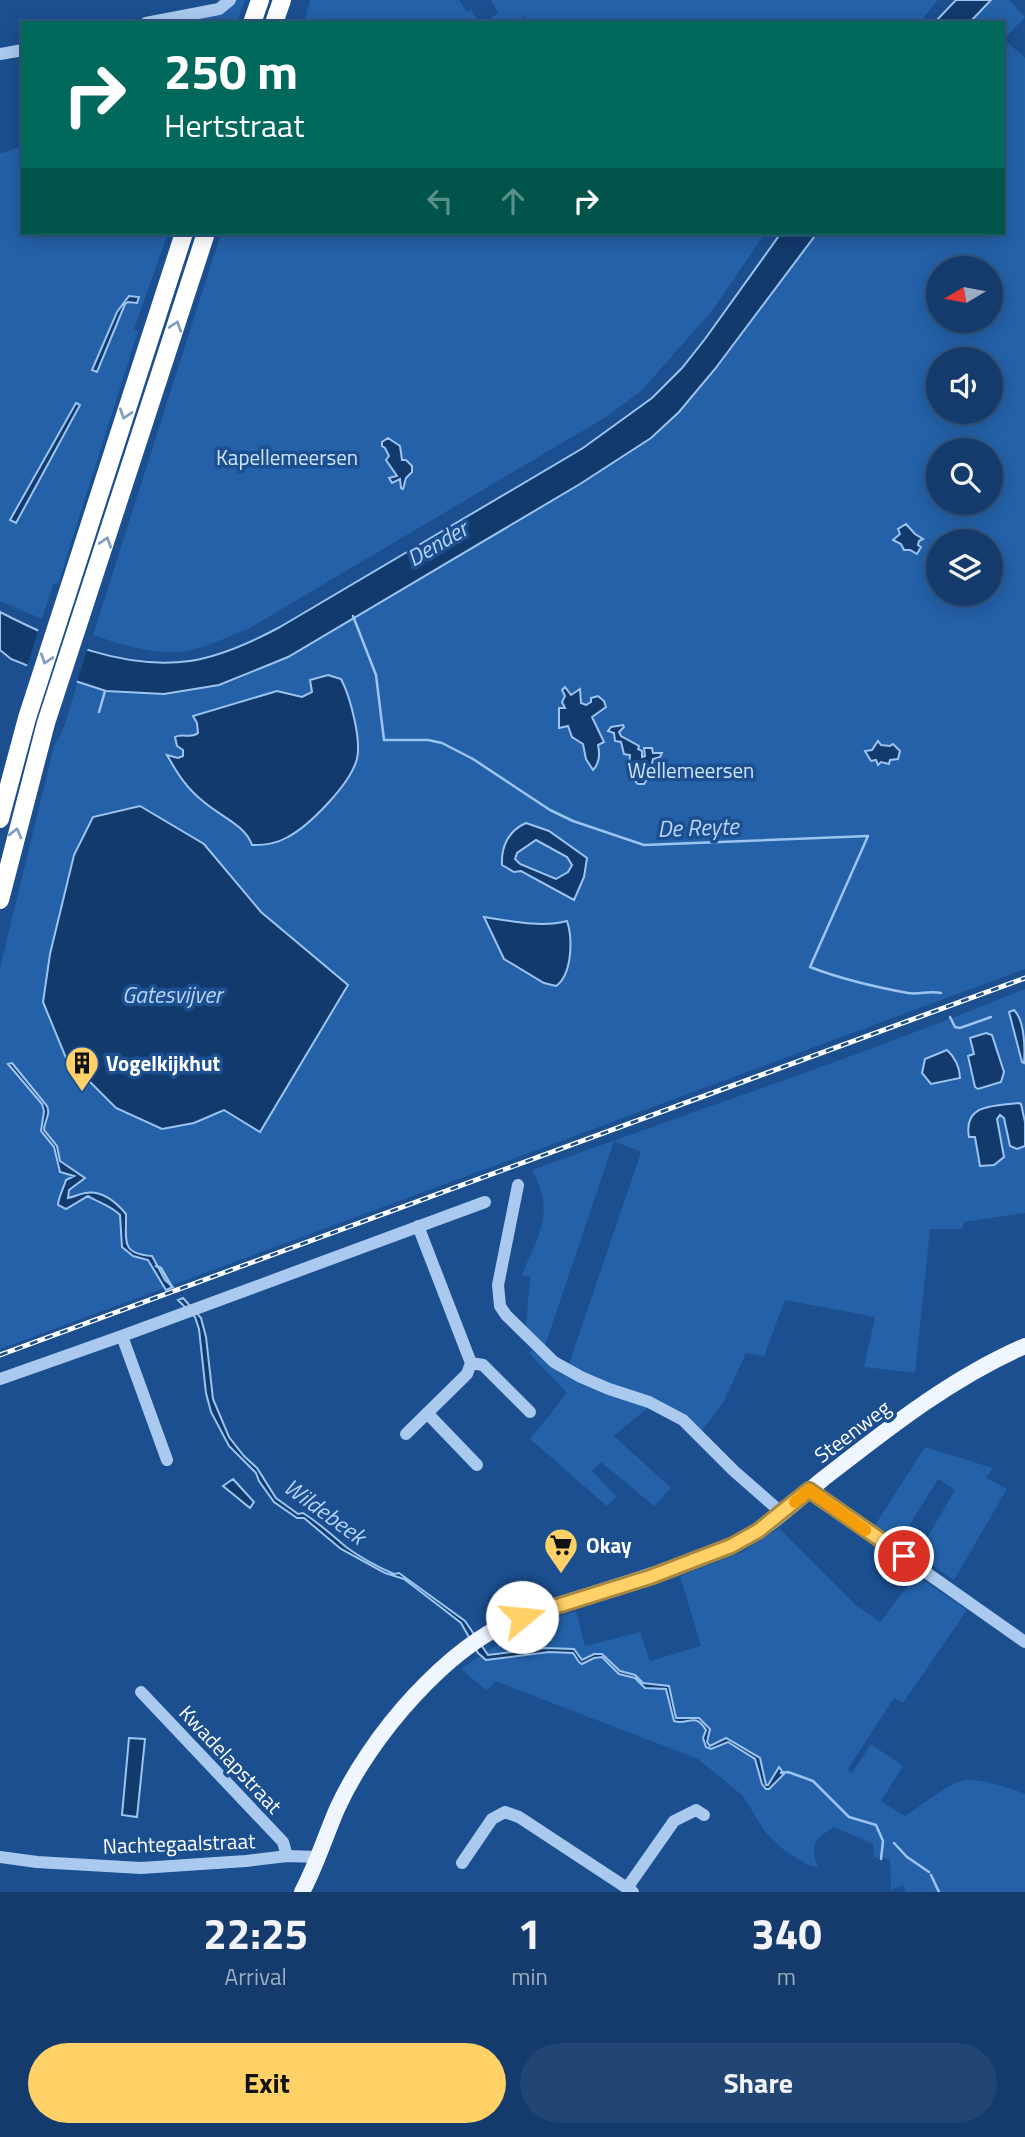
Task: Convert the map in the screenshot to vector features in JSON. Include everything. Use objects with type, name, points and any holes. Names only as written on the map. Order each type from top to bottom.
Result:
[{"type":"highway","points":[[253,21],[260,0]]},
{"type":"highway","points":[[275,21],[282,0]]},
{"type":"highway","points":[[0,819],[27,718],[183,235]]},
{"type":"highway","points":[[0,900],[46,723],[205,235]]},
{"type":"main road","name":"Steenweg","points":[[302,1892],[337,1808],[370,1751],[420,1691],[474,1642],[490,1631],[522,1617],[650,1577],[731,1546],[782,1513],[888,1428],[983,1367],[1025,1346]]},
{"type":"street","points":[[156,21],[219,9],[230,0]]},
{"type":"street","points":[[0,54],[21,50]]},
{"type":"street","points":[[518,1185],[498,1285],[500,1306],[506,1315],[554,1362],[581,1377],[649,1402],[683,1420],[734,1471],[782,1513]]},
{"type":"street","points":[[0,1379],[485,1202]]},
{"type":"street","points":[[406,1434],[467,1374],[471,1363],[418,1226]]},
{"type":"street","points":[[122,1336],[167,1460]]},
{"type":"street","points":[[471,1363],[483,1365],[530,1412]]},
{"type":"street","points":[[427,1413],[477,1465]]},
{"type":"street","points":[[809,1490],[1025,1642]]},
{"type":"street","name":"Kwadelapstraat","points":[[141,1692],[283,1842],[287,1856]]},
{"type":"street","points":[[462,1863],[492,1819],[505,1812],[519,1817],[630,1890],[674,1821],[696,1810],[705,1815]]},
{"type":"street","name":"Nachtegaalstraat","points":[[0,1857],[37,1862],[141,1868],[287,1856],[318,1857]]},
{"type":"green space","points":[[233,0],[245,0],[238,21],[174,21]]},
{"type":"green space","points":[[310,0],[459,0],[467,12],[471,9],[478,21],[305,21]]},
{"type":"green space","points":[[491,0],[938,0],[921,21],[528,21],[525,16],[519,21],[488,21],[498,13]]},
{"type":"green space","name":"Wellemeersen","points":[[991,0],[1009,0],[1025,17],[1005,38],[1005,21],[971,21]]},
{"type":"green space","name":"Wellemeersen","points":[[1005,40],[1025,58],[1025,969],[0,1349],[0,968],[54,746],[63,730],[78,681],[106,691],[219,685],[288,657],[580,484],[651,438],[679,412],[715,369],[816,235],[1005,235]]},
{"type":"green space","points":[[21,147],[21,235],[167,235],[134,329],[138,331],[58,584],[54,583],[42,619],[0,601],[0,154]]},
{"type":"green space","name":"Kapellemeersen","points":[[220,235],[764,235],[712,311],[641,391],[606,417],[248,629],[196,649],[170,652],[144,650],[93,635]]},
{"type":"green space","points":[[1025,989],[1025,1213],[964,1222],[962,1229],[930,1229],[915,1373],[864,1367],[875,1317],[785,1300],[764,1356],[746,1353],[724,1401],[701,1432],[568,1367],[641,1152],[614,1141],[544,1349],[525,1329],[531,1277],[522,1275],[539,1235],[544,1212],[539,1185],[532,1170],[841,1059]]},
{"type":"green space","points":[[532,1350],[553,1366],[651,1405],[614,1436],[671,1488],[654,1506],[601,1462],[592,1471],[617,1497],[607,1506],[530,1439],[567,1393],[529,1353]]},
{"type":"green space","points":[[925,1447],[993,1468],[986,1478],[1007,1489],[954,1580],[917,1555],[955,1490],[938,1479],[899,1542],[875,1525]]},
{"type":"green space","points":[[779,1528],[857,1606],[880,1622],[916,1575],[967,1610],[903,1703],[894,1698],[847,1770],[852,1773],[871,1744],[903,1766],[881,1801],[905,1816],[959,1781],[996,1784],[1025,1794],[1025,1892],[906,1892],[904,1885],[891,1890],[890,1859],[874,1857],[873,1844],[834,1827],[818,1839],[814,1847],[818,1867],[810,1866],[785,1851],[765,1832],[743,1796],[698,1759],[495,1681],[487,1691],[461,1669],[524,1627],[576,1611],[585,1646],[640,1632],[650,1661],[701,1646],[680,1576],[742,1552]]},
{"type":"water","points":[[956,0],[991,0],[971,21],[936,21]]},
{"type":"water","name":"Dender","points":[[780,235],[816,235],[715,369],[679,412],[651,438],[580,484],[288,657],[219,685],[164,694],[106,691],[26,665],[11,659],[0,650],[0,612],[68,643],[116,657],[141,661],[190,661],[214,656],[248,643],[280,627],[583,448],[652,398],[682,368]]},
{"type":"water","points":[[129,296],[139,297],[137,303],[125,304],[97,372],[92,370],[117,312]]},
{"type":"water","points":[[76,403],[80,405],[16,523],[10,520]]},
{"type":"water","points":[[388,438],[400,446],[402,460],[412,466],[412,472],[406,478],[403,489],[400,479],[392,483],[389,478],[397,476],[386,460],[389,456],[382,446],[382,442]]},
{"type":"water","points":[[906,524],[923,539],[919,541],[918,545],[921,547],[917,554],[904,550],[901,544],[893,540],[900,534],[898,529]]},
{"type":"water","points":[[328,675],[341,679],[357,732],[358,754],[352,772],[337,793],[307,824],[279,841],[252,845],[238,826],[198,797],[183,780],[167,755],[178,758],[183,756],[183,750],[177,746],[175,737],[198,733],[193,716],[277,691],[302,697],[312,692],[310,680]]},
{"type":"water","points":[[565,687],[571,695],[580,689],[581,703],[586,705],[591,702],[591,698],[598,696],[604,701],[606,707],[592,717],[604,742],[598,745],[599,758],[593,770],[586,759],[583,744],[572,737],[568,726],[559,728],[559,708],[565,708],[562,690]]},
{"type":"water","points":[[623,725],[619,732],[621,736],[639,746],[642,757],[645,756],[644,748],[652,748],[653,753],[662,753],[660,757],[653,759],[653,777],[648,778],[644,784],[635,781],[633,769],[629,767],[630,755],[624,754],[621,742],[615,741],[614,733],[608,731],[611,727]]},
{"type":"water","points":[[878,741],[881,745],[893,744],[900,751],[898,759],[890,760],[889,764],[881,762],[878,765],[876,760],[871,761],[865,751],[872,750]]},
{"type":"water","name":"Gatesvijver","points":[[140,806],[204,844],[261,912],[348,985],[260,1132],[224,1110],[194,1123],[162,1129],[116,1108],[66,1058],[43,1002],[50,954],[74,855],[93,817]]},
{"type":"water","points":[[526,823],[549,831],[587,858],[584,877],[574,900],[521,871],[514,872],[502,865],[507,840]],"holes":[[[536,840],[567,857],[572,865],[568,872],[556,879],[520,864],[515,859],[517,853]]]},
{"type":"water","points":[[484,917],[537,924],[567,921],[570,956],[561,981],[556,986],[544,983],[504,959]]},
{"type":"water","points":[[1014,1010],[1022,1028],[1024,1063],[1009,1012]]},
{"type":"water","points":[[986,1033],[992,1035],[1004,1072],[1001,1082],[978,1089],[975,1087],[968,1056],[974,1054],[970,1038]]},
{"type":"water","points":[[947,1050],[956,1063],[960,1078],[931,1084],[922,1073],[925,1059]]},
{"type":"water","points":[[12,1063],[47,1106],[44,1130],[57,1146],[60,1161],[85,1178],[69,1190],[68,1198],[83,1193],[97,1193],[113,1201],[126,1214],[127,1244],[134,1252],[152,1256],[165,1280],[173,1287],[166,1290],[148,1260],[133,1256],[122,1247],[120,1215],[112,1209],[88,1196],[66,1209],[58,1205],[66,1180],[74,1176],[60,1172],[54,1147],[41,1131],[44,1111],[42,1104],[8,1064]]},
{"type":"water","points":[[1019,1103],[1025,1122],[1025,1146],[1017,1149],[1010,1146],[1004,1118],[1000,1115],[997,1119],[1004,1157],[994,1165],[980,1166],[975,1137],[969,1137],[968,1126],[971,1118],[990,1106]]},
{"type":"water","points":[[183,1298],[201,1318],[206,1337],[213,1399],[229,1437],[257,1468],[276,1498],[298,1514],[303,1513],[309,1517],[364,1559],[394,1574],[399,1573],[465,1621],[488,1655],[545,1648],[574,1649],[582,1660],[594,1654],[602,1654],[620,1671],[635,1675],[643,1683],[669,1686],[676,1718],[699,1718],[710,1729],[707,1742],[710,1746],[726,1738],[760,1758],[766,1785],[779,1767],[784,1774],[766,1789],[755,1759],[728,1742],[711,1749],[706,1747],[703,1738],[706,1730],[702,1724],[694,1720],[674,1721],[666,1689],[645,1688],[635,1678],[619,1674],[602,1657],[582,1664],[573,1653],[549,1652],[486,1660],[478,1653],[461,1623],[404,1579],[385,1573],[341,1549],[304,1518],[297,1518],[274,1502],[256,1473],[229,1446],[211,1412],[206,1393],[199,1329],[195,1317],[178,1300]]},
{"type":"water","points":[[233,1479],[254,1502],[250,1508],[223,1486]]},
{"type":"water","points":[[129,1738],[145,1739],[137,1817],[122,1815]]},
{"type":"pier","points":[[39,628],[89,645],[76,684],[26,669]]},
{"type":"waterway","name":"De Reyte","points":[[353,616],[376,675],[384,740],[428,740],[442,743],[473,759],[550,810],[573,821],[644,845],[868,836],[810,967],[896,991],[941,993]]},
{"type":"waterway","points":[[99,712],[105,691]]},
{"type":"waterway","name":"De Reyte","points":[[950,1017],[955,1027],[960,1028],[991,1017]]},
{"type":"waterway","name":"Wildebeek","points":[[156,1266],[161,1268],[172,1287]]},
{"type":"waterway","name":"Wildebeek","points":[[781,1773],[788,1772],[813,1781],[849,1817],[876,1825],[883,1841],[881,1859]]},
{"type":"waterway","points":[[894,1843],[907,1857],[929,1872]]},
{"type":"waterway","points":[[931,1875],[939,1892]]},
{"type":"railway","points":[[0,1355],[1025,978]]},
{"type":"slow traffic","points":[[795,1502],[809,1490],[865,1530]]},
{"type":"place","name":"Vogelkijkhut","points":[[82,1093]]},
{"type":"place","name":"Okay","points":[[561,1575]]},
{"type":"route","points":[[522,1617],[650,1577],[731,1546],[758,1531],[809,1490],[904,1556]]}]
